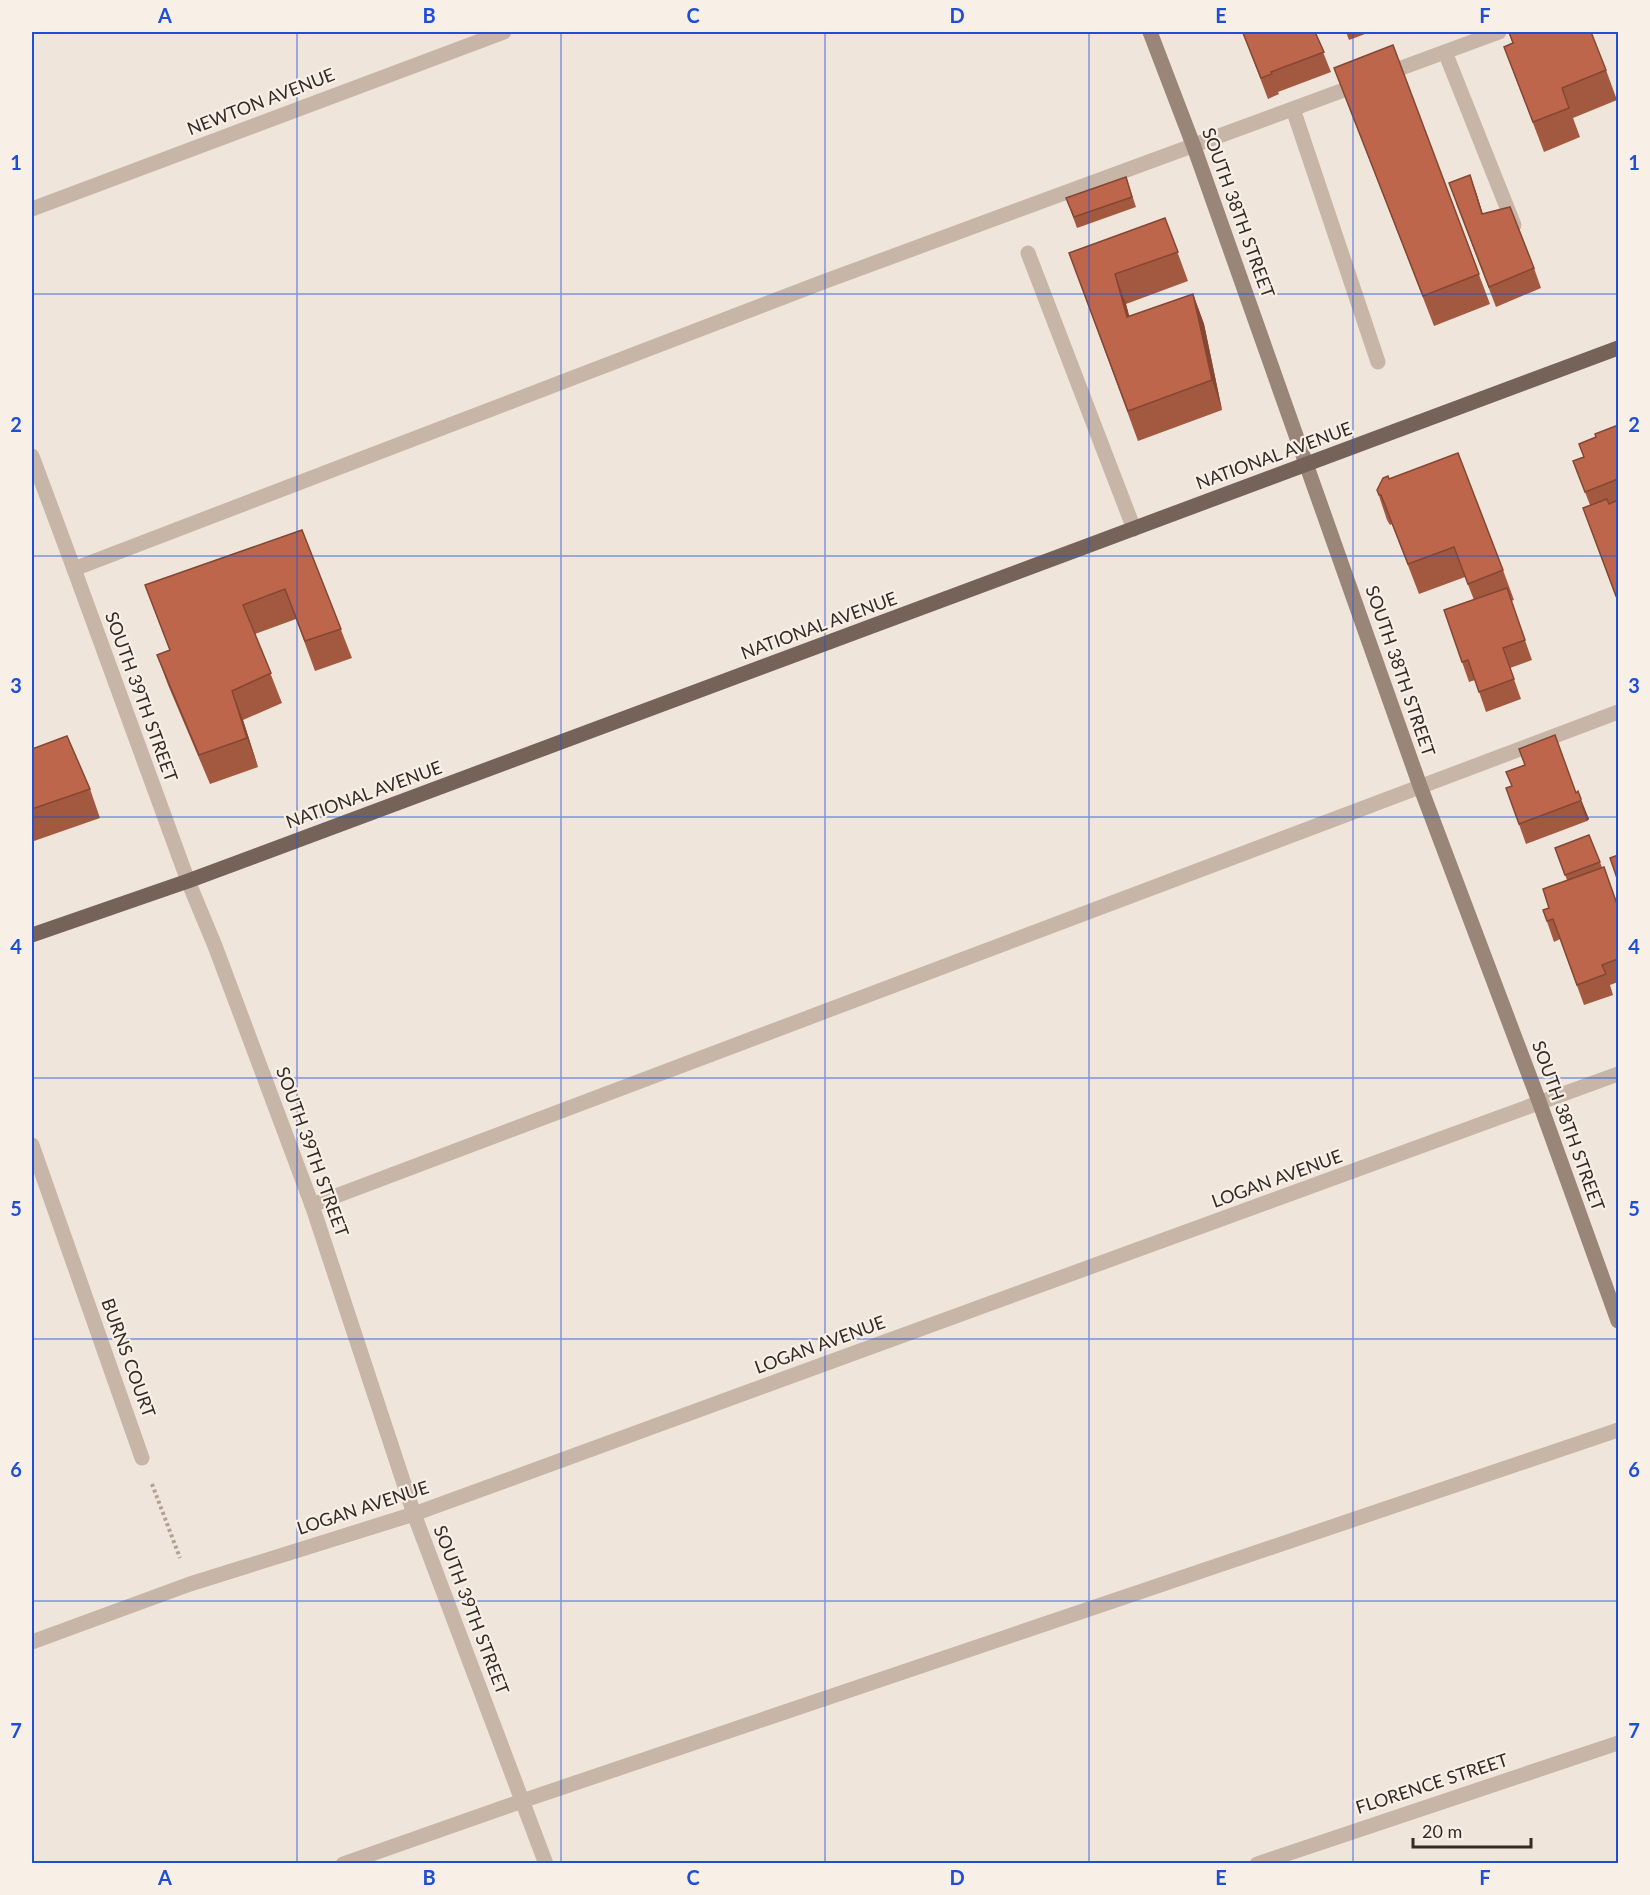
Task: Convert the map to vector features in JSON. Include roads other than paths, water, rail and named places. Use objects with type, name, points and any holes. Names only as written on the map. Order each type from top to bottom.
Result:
[{"type":"main road","name":"NATIONAL AVENUE","points":[[32,935],[188,881],[1618,348]]},
{"type":"street","name":"NEWTON AVENUE","points":[[32,209],[504,32]]},
{"type":"street","name":"SOUTH 38TH STREET","points":[[1150,32],[1194,147],[1420,786],[1540,1104],[1618,1321]]},
{"type":"street","points":[[74,569],[823,282],[1194,147],[1499,32]]},
{"type":"street","points":[[1445,52],[1514,226]]},
{"type":"street","points":[[1293,109],[1378,362]]},
{"type":"street","points":[[1028,253],[1134,529]]},
{"type":"street","name":"SOUTH 39TH STREET","points":[[32,456],[188,881],[215,946],[312,1205],[414,1514],[546,1863]]},
{"type":"street","points":[[312,1205],[1618,712]]},
{"type":"street","name":"LOGAN AVENUE","points":[[32,1642],[190,1584],[414,1514],[1618,1074]]},
{"type":"street","name":"BURNS COURT","points":[[32,1145],[142,1458]]},
{"type":"street","points":[[343,1863],[1618,1430]]},
{"type":"street","name":"FLORENCE STREET","points":[[1257,1863],[1618,1743]]}]
